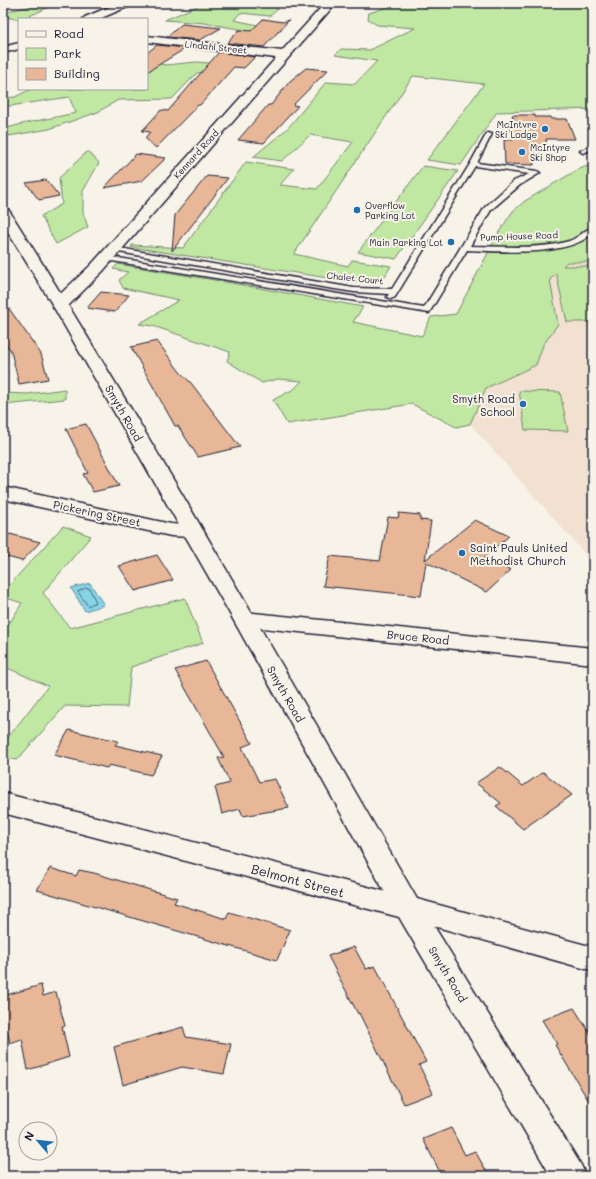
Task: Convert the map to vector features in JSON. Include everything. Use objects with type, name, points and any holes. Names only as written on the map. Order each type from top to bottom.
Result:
[{"type":"street","points":[[91,18],[128,3]]},
{"type":"street","name":"Kennard Road","points":[[60,304],[110,253],[331,3]]},
{"type":"street","name":"Lindahl Street","points":[[148,39],[285,55]]},
{"type":"street","points":[[3,50],[18,46]]},
{"type":"street","name":"Smyth Road","points":[[3,212],[60,304],[191,531],[244,619],[408,908],[568,1176]]},
{"type":"street","name":"Pickering Street","points":[[3,493],[171,530],[191,531]]},
{"type":"street","name":"Bruce Road","points":[[244,619],[593,656]]},
{"type":"street","name":"Belmont Street","points":[[3,803],[408,908],[593,959]]},
{"type":"lane","points":[[394,292],[473,164],[488,134]]},
{"type":"lane","points":[[583,151],[593,148]]},
{"type":"lane","points":[[387,305],[426,311],[488,209],[517,183],[537,173],[473,164]]},
{"type":"lane","name":"Pump House Road","points":[[465,248],[515,248],[559,245],[582,239],[593,229]]},
{"type":"lane","name":"Chalet Court","points":[[110,253],[354,290],[394,292],[387,305],[110,253]]},
{"type":"shaded area","name":"Smyth Road School","points":[[519,255],[593,257],[593,563],[435,384]]},
{"type":"green space","points":[[32,3],[58,3],[25,18],[18,18],[18,20],[3,16],[4,12],[32,6]]},
{"type":"green space","points":[[204,3],[265,3],[278,9],[270,16],[240,13],[234,20],[282,30],[273,35],[204,23],[165,20]]},
{"type":"green space","points":[[400,3],[420,4],[425,8],[444,7],[449,3],[593,3],[593,109],[497,112],[461,165],[427,160],[484,84],[413,76],[294,254],[348,266],[352,260],[391,266],[385,276],[364,281],[347,281],[131,247],[132,245],[183,248],[246,162],[294,169],[280,185],[317,189],[353,142],[310,135],[282,161],[253,157],[288,128],[326,82],[355,84],[377,61],[335,55],[341,49],[370,50],[415,28],[377,25],[368,19],[369,13]]},
{"type":"green space","points":[[148,62],[166,65],[196,62],[222,64],[214,72],[197,73],[172,99],[118,100],[98,112],[49,129],[3,137],[3,129],[76,113],[69,97],[3,107],[3,98],[15,97],[29,90],[148,90]]},
{"type":"green space","points":[[88,151],[99,163],[83,191],[83,213],[88,227],[56,244],[41,216],[62,204],[59,178]]},
{"type":"green space","points":[[593,164],[593,262],[567,262],[563,266],[593,266],[593,322],[567,322],[556,273],[550,280],[558,324],[543,345],[536,365],[486,388],[470,424],[456,427],[412,404],[287,424],[273,400],[294,389],[302,381],[278,379],[262,383],[227,361],[230,352],[153,326],[139,324],[179,300],[123,288],[119,280],[128,272],[113,269],[118,264],[363,307],[353,322],[422,336],[431,317],[456,314],[499,232],[513,211],[525,201],[577,170]]},
{"type":"green space","points":[[423,166],[458,171],[396,259],[358,252]]},
{"type":"green space","points":[[65,389],[65,399],[3,405],[3,393],[28,394]]},
{"type":"green space","points":[[519,391],[560,392],[568,431],[525,430]]},
{"type":"green space","points":[[63,526],[91,536],[43,593],[70,628],[185,598],[203,643],[131,667],[127,707],[65,706],[17,760],[3,757],[3,744],[48,686],[3,666],[3,629],[9,624],[22,603],[3,597],[3,592]]},
{"type":"water","points":[[90,583],[104,605],[85,611],[71,588]]},
{"type":"building","points":[[263,19],[283,22],[289,20],[264,47],[227,43],[239,30],[251,31]]},
{"type":"building","points":[[182,24],[221,28],[200,40],[167,37]]},
{"type":"building","points":[[157,45],[186,48],[148,71],[148,52]]},
{"type":"building","points":[[219,52],[255,57],[244,68],[234,67],[200,105],[198,105],[156,148],[145,138],[150,132],[142,131],[161,110],[168,111]]},
{"type":"building","points":[[306,68],[328,70],[293,105],[298,106],[264,143],[238,140],[268,105],[271,105],[290,81]]},
{"type":"building","points":[[512,115],[535,115],[535,117],[550,117],[551,119],[567,119],[575,139],[546,139],[547,148],[538,148],[539,154],[533,154],[534,165],[505,164],[504,140],[513,140],[508,120],[514,120]]},
{"type":"building","points":[[136,154],[166,158],[142,181],[104,188]]},
{"type":"building","points":[[207,176],[228,178],[172,251],[175,215]]},
{"type":"building","points":[[46,180],[59,196],[39,200],[26,183]]},
{"type":"building","points":[[101,292],[129,295],[115,312],[87,308]]},
{"type":"building","points":[[3,300],[41,354],[48,379],[19,384],[11,351],[3,339]]},
{"type":"building","points":[[157,341],[240,447],[198,457],[178,426],[175,426],[131,347]]},
{"type":"building","points":[[86,424],[119,486],[93,492],[83,474],[88,473],[66,429]]},
{"type":"building","name":"Saint Pauls United Methodist Church","points":[[399,513],[420,515],[420,520],[431,521],[425,560],[475,520],[509,536],[484,557],[511,570],[487,592],[426,562],[421,596],[323,586],[330,556],[380,561],[388,517],[398,518]]},
{"type":"building","points":[[10,534],[40,542],[22,561],[3,556],[3,541]]},
{"type":"building","points":[[157,555],[173,580],[135,591],[119,566]]},
{"type":"building","points":[[206,661],[252,743],[242,747],[259,782],[275,779],[289,808],[243,816],[240,809],[222,814],[215,787],[230,783],[218,758],[224,757],[175,670]]},
{"type":"building","points":[[69,730],[118,741],[115,745],[162,756],[151,775],[109,765],[107,768],[54,755]]},
{"type":"building","points":[[500,767],[523,786],[543,772],[572,795],[523,829],[496,806],[501,803],[476,783]]},
{"type":"building","points":[[50,868],[76,876],[79,870],[94,873],[177,898],[174,903],[226,919],[229,912],[290,930],[277,960],[37,890]]},
{"type":"building","points":[[354,947],[366,969],[375,966],[426,1062],[419,1065],[433,1093],[404,1104],[359,1013],[358,1014],[328,956]]},
{"type":"building","points":[[41,985],[43,996],[56,992],[65,1026],[62,1026],[69,1057],[28,1070],[22,1039],[10,1043],[3,1012],[3,996]]},
{"type":"building","points":[[574,1008],[593,1038],[593,1108],[555,1045],[557,1044],[542,1020]]},
{"type":"building","points":[[183,1027],[186,1037],[231,1044],[224,1074],[182,1067],[123,1085],[114,1047]]},
{"type":"building","points":[[451,1128],[465,1155],[475,1151],[489,1176],[442,1176],[423,1139]]},
{"type":"place","name":"McIntyre Ski Lodge","points":[[545,129]]},
{"type":"place","name":"McIntyre Ski Shop","points":[[522,152]]},
{"type":"place","name":"Overflow Parking Lot","points":[[357,210]]},
{"type":"place","name":"Main Parking Lot","points":[[451,242]]},
{"type":"place","name":"Smyth Road School","points":[[523,404]]},
{"type":"place","name":"Saint Pauls United Methodist Church","points":[[462,553]]}]
